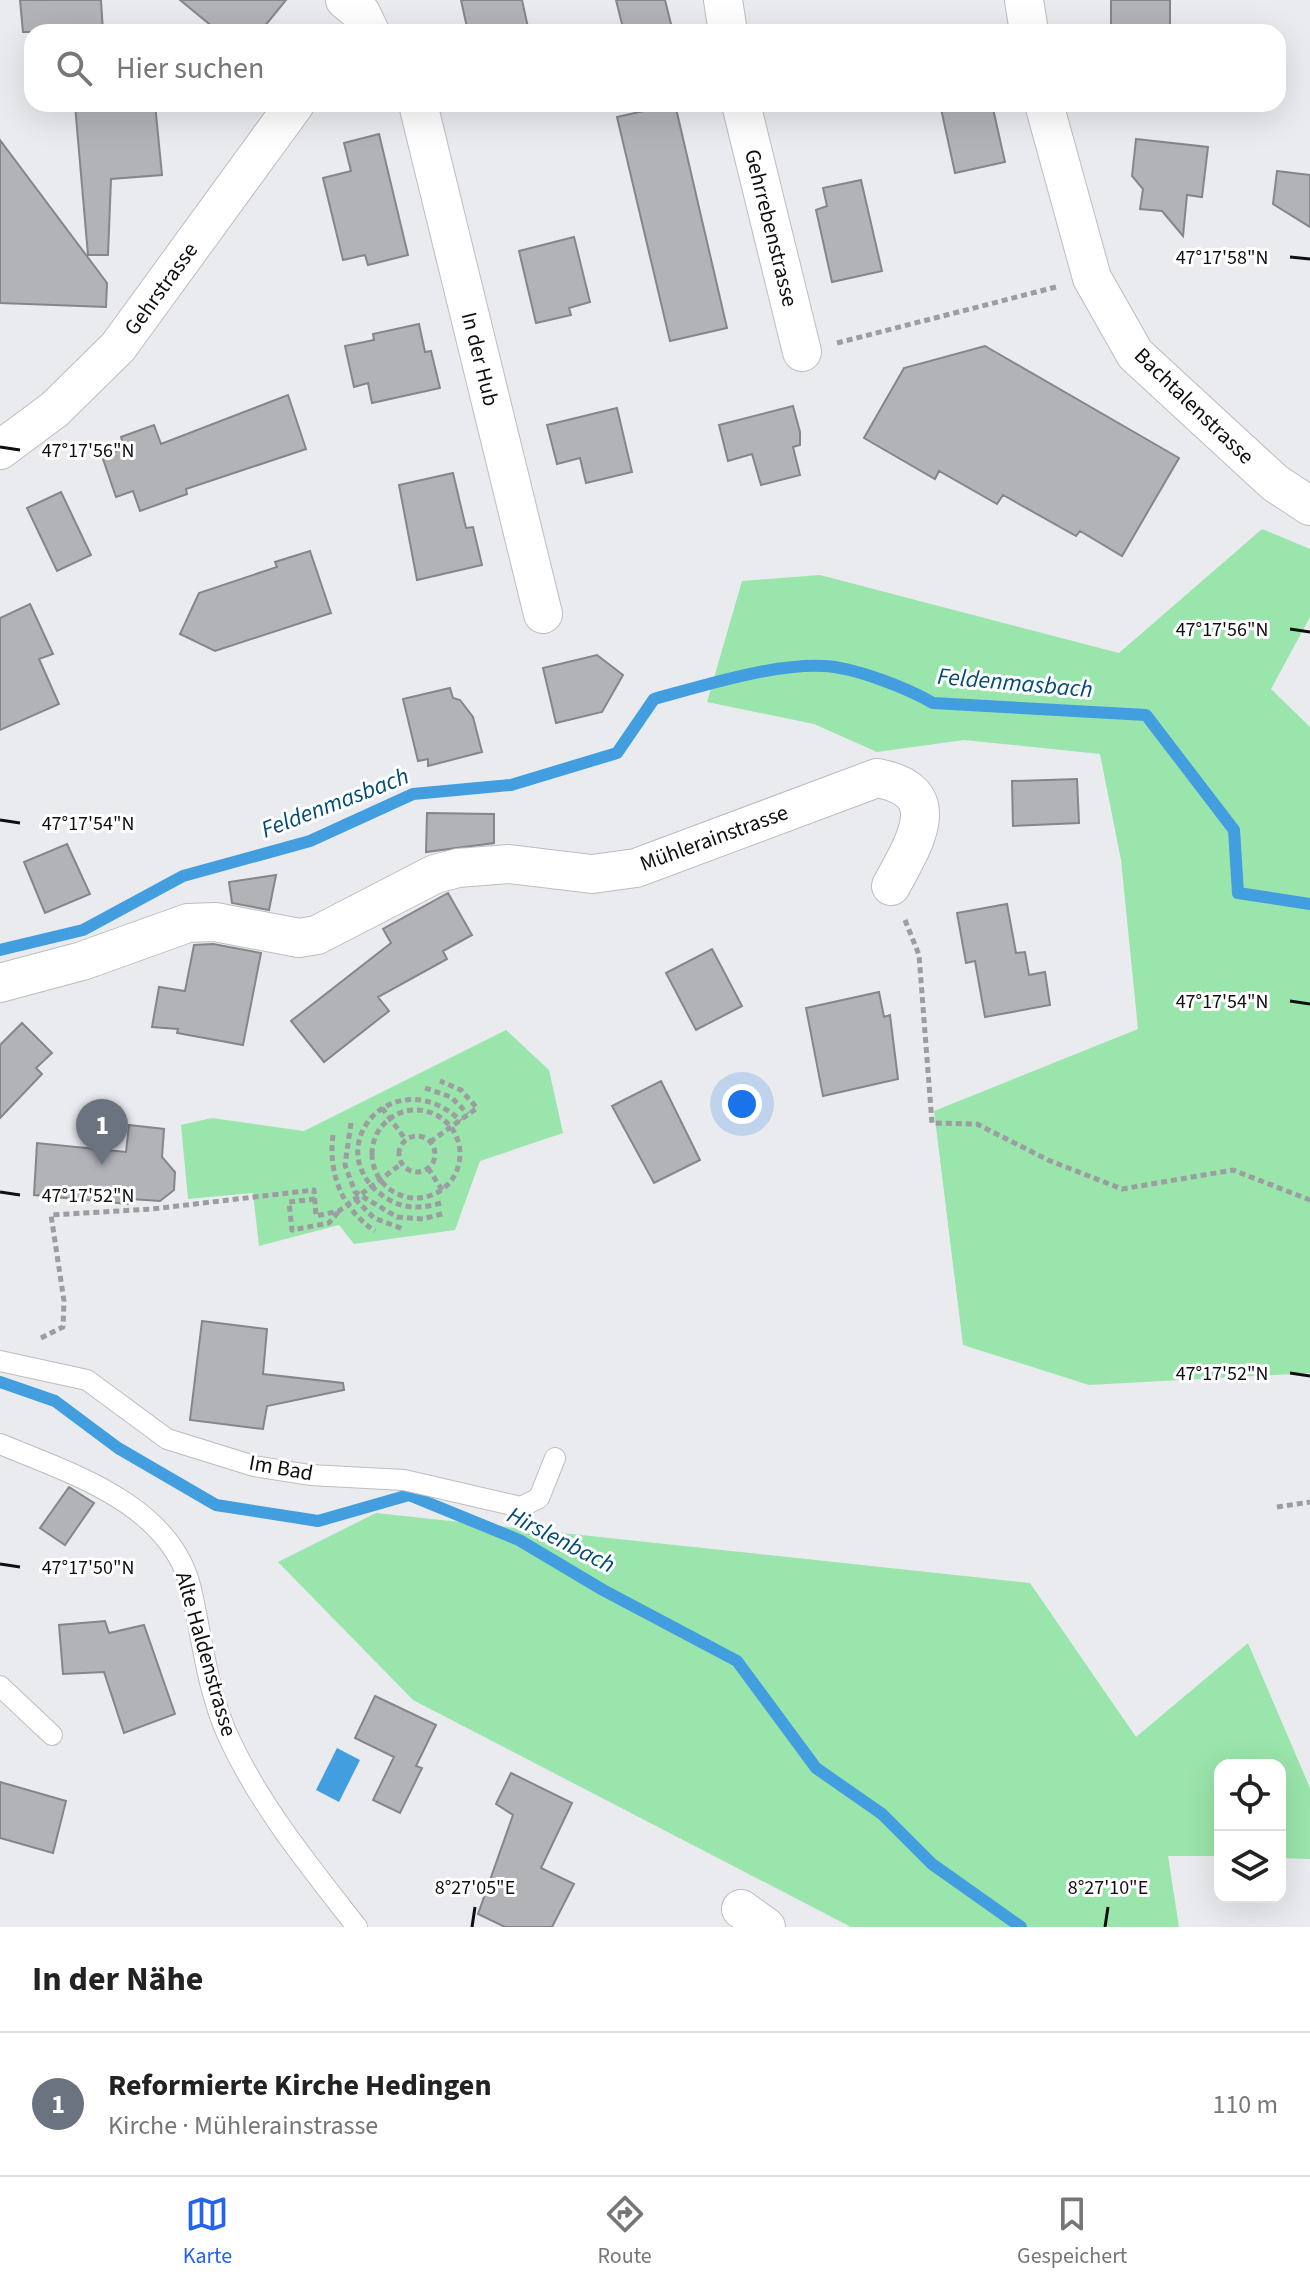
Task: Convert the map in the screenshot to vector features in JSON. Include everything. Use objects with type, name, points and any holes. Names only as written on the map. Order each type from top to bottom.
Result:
[{"type":"street","points":[[723,0],[727,24]]},
{"type":"street","points":[[1024,0],[1028,24]]},
{"type":"street","name":"Gehrstrasse","points":[[0,450],[55,409],[118,347],[289,112]]},
{"type":"street","name":"In der Hub","points":[[420,112],[543,614]]},
{"type":"street","name":"Gehrrebenstrasse","points":[[743,112],[802,352]]},
{"type":"street","name":"Bachtalenstrasse","points":[[1046,112],[1092,278],[1135,354],[1275,483],[1310,506]]},
{"type":"street","name":"Mühlerainstrasse","points":[[0,983],[82,961],[188,923],[215,922],[299,938],[317,935],[435,874],[458,868],[509,864],[592,874],[636,868],[877,778],[899,782],[908,789],[916,796],[922,816],[915,842],[891,886]]},
{"type":"lane","name":"Im Bad","points":[[0,1361],[87,1380],[167,1439],[254,1466],[310,1475],[404,1480],[521,1507],[539,1498],[555,1458]]},
{"type":"lane","name":"Alte Haldenstrasse","points":[[0,1444],[109,1491],[145,1518],[170,1545],[190,1584],[211,1685],[228,1735],[295,1847],[357,1927]]},
{"type":"lane","points":[[0,1686],[52,1735]]},
{"type":"path","points":[[802,352],[1092,278]]},
{"type":"path","points":[[891,886],[919,955],[932,1123],[977,1124],[1048,1160],[1122,1189],[1233,1170],[1310,1200]]},
{"type":"path","points":[[430,1142],[477,1108],[471,1099],[440,1081]]},
{"type":"path","points":[[425,1088],[451,1097],[468,1114]]},
{"type":"path","points":[[441,1203],[415,1209],[399,1206],[366,1184],[359,1169],[358,1145],[366,1123],[382,1108],[402,1099],[424,1098],[445,1106],[461,1121]]},
{"type":"path","points":[[382,1108],[406,1140]]},
{"type":"path","points":[[423,1110],[440,1116],[452,1127],[461,1154],[452,1180],[442,1190],[416,1197],[403,1196],[380,1180],[373,1164],[372,1147],[378,1130],[390,1118],[406,1111],[423,1110]]},
{"type":"path","points":[[351,1123],[345,1165],[355,1192],[397,1217],[423,1219],[445,1213]]},
{"type":"path","points":[[333,1135],[333,1172],[347,1205],[375,1231]]},
{"type":"path","points":[[423,1137],[430,1142],[434,1160],[428,1168],[418,1172],[401,1164],[398,1155],[406,1140],[423,1137]]},
{"type":"path","points":[[315,1199],[289,1202],[292,1230],[329,1223],[339,1211],[401,1164]]},
{"type":"path","points":[[428,1168],[442,1190]]},
{"type":"path","points":[[38,1339],[63,1327],[64,1301],[51,1215],[152,1209],[314,1190],[316,1216],[339,1211]]},
{"type":"path","points":[[355,1199],[374,1218],[403,1229]]},
{"type":"path","points":[[1277,1507],[1310,1502]]},
{"type":"green space","points":[[1262,529],[1310,549],[1310,617],[1271,689],[1310,727],[1310,1373],[1089,1385],[963,1345],[934,1111],[1138,1029],[1121,860],[1100,754],[964,740],[877,752],[814,724],[707,702],[742,581],[820,575],[1119,653]]},
{"type":"green space","points":[[506,1030],[549,1070],[563,1133],[480,1161],[455,1230],[354,1244],[339,1225],[259,1246],[253,1193],[188,1199],[181,1125],[212,1118],[304,1131]]},
{"type":"green space","points":[[376,1513],[1030,1583],[1136,1737],[1248,1643],[1310,1788],[1310,1859],[1286,1858],[1286,1759],[1214,1759],[1214,1856],[1168,1856],[1179,1927],[851,1927],[413,1700],[278,1562]]},
{"type":"water","points":[[337,1748],[360,1760],[339,1802],[316,1790]]},
{"type":"building","points":[[20,0],[101,0],[102,24],[24,24],[23,32]]},
{"type":"building","points":[[180,0],[286,0],[266,24],[209,24]]},
{"type":"building","points":[[461,0],[522,0],[527,24],[466,24]]},
{"type":"building","points":[[616,0],[665,0],[671,24],[622,24]]},
{"type":"building","points":[[1111,0],[1170,0],[1170,24],[1111,24]]},
{"type":"building","points":[[76,112],[156,112],[162,175],[111,179],[108,255],[88,255]]},
{"type":"building","points":[[639,112],[677,112],[727,328],[670,341],[617,117]]},
{"type":"building","points":[[942,112],[994,112],[1005,162],[955,173]]},
{"type":"building","points":[[379,134],[408,255],[368,265],[365,255],[343,260],[323,178],[351,171],[344,143]]},
{"type":"building","points":[[1136,139],[1208,147],[1202,197],[1187,195],[1183,236],[1162,211],[1140,209],[1143,189],[1132,176]]},
{"type":"building","points":[[0,140],[107,283],[106,307],[0,303]]},
{"type":"building","points":[[1277,171],[1310,175],[1310,227],[1273,204]]},
{"type":"building","points":[[861,180],[882,271],[832,282],[816,210],[827,206],[823,188]]},
{"type":"building","points":[[574,237],[590,302],[569,308],[571,315],[536,323],[519,251]]},
{"type":"building","points":[[419,324],[425,352],[431,351],[440,388],[372,403],[368,383],[354,387],[345,346],[374,340],[373,334]]},
{"type":"building","points":[[985,346],[1179,458],[1122,556],[1080,531],[1076,536],[1003,495],[997,504],[939,471],[935,479],[864,438],[904,368]]},
{"type":"building","points":[[288,395],[306,449],[186,489],[187,494],[140,511],[133,491],[116,497],[102,456],[124,448],[121,437],[154,425],[161,444]]},
{"type":"building","points":[[793,406],[800,432],[800,445],[793,447],[800,475],[761,485],[752,454],[728,461],[719,425]]},
{"type":"building","points":[[617,408],[632,472],[586,483],[580,458],[557,464],[547,425]]},
{"type":"building","points":[[453,473],[466,528],[473,527],[482,565],[417,580],[399,485]]},
{"type":"building","points":[[61,492],[91,555],[57,571],[27,508]]},
{"type":"building","points":[[310,551],[331,613],[215,651],[180,634],[199,593],[277,567],[275,562]]},
{"type":"building","points":[[30,604],[53,654],[39,659],[59,704],[0,730],[0,618]]},
{"type":"building","points":[[597,655],[623,675],[602,712],[556,723],[543,668]]},
{"type":"building","points":[[450,688],[453,698],[460,700],[473,717],[482,752],[428,766],[428,759],[418,761],[403,699]]},
{"type":"building","points":[[1077,779],[1079,823],[1013,826],[1012,781]]},
{"type":"building","points":[[427,813],[494,814],[494,843],[426,852]]},
{"type":"building","points":[[67,844],[90,894],[45,913],[24,862]]},
{"type":"building","points":[[276,875],[269,910],[232,903],[229,882]]},
{"type":"building","points":[[448,893],[472,935],[443,951],[447,959],[378,997],[389,1011],[324,1062],[291,1021],[391,943],[383,929]]},
{"type":"building","points":[[1007,904],[1016,953],[1025,952],[1029,975],[1045,972],[1050,1005],[985,1017],[975,961],[966,963],[957,913]]},
{"type":"building","points":[[213,944],[261,953],[243,1045],[177,1033],[178,1029],[152,1027],[159,987],[185,991],[194,945]]},
{"type":"building","points":[[712,949],[742,1006],[696,1030],[666,973]]},
{"type":"building","points":[[879,992],[884,1017],[890,1015],[898,1079],[823,1096],[806,1008]]},
{"type":"building","points":[[22,1023],[52,1053],[36,1068],[42,1074],[0,1118],[0,1045]]},
{"type":"building","points":[[661,1081],[700,1160],[654,1183],[612,1106]]},
{"type":"building","points":[[129,1125],[164,1129],[162,1157],[175,1172],[174,1190],[160,1201],[130,1199],[128,1204],[34,1195],[37,1143],[126,1152]]},
{"type":"building","points":[[202,1321],[267,1329],[263,1374],[343,1383],[344,1390],[267,1406],[263,1429],[190,1420]]},
{"type":"building","points":[[69,1487],[94,1503],[65,1545],[40,1528]]},
{"type":"building","points":[[105,1621],[109,1633],[144,1625],[175,1714],[124,1733],[104,1672],[63,1674],[59,1625]]},
{"type":"building","points":[[375,1696],[436,1725],[416,1766],[422,1768],[400,1813],[373,1800],[394,1757],[355,1738]]},
{"type":"building","points":[[511,1773],[572,1803],[541,1868],[574,1884],[552,1927],[505,1927],[478,1914],[513,1815],[496,1804]]},
{"type":"building","points":[[0,1782],[66,1801],[53,1853],[0,1838]]},
{"type":"waterway","name":"Feldenmasbach","points":[[0,950],[83,930],[183,876],[310,841],[413,794],[511,785],[617,753],[654,699],[738,676],[803,666],[836,667],[865,674],[933,703],[1146,715],[1234,830],[1238,893],[1310,904]]},
{"type":"waterway","name":"Hirslenbach","points":[[0,1382],[55,1401],[118,1448],[216,1505],[318,1521],[409,1495],[519,1540],[603,1590],[737,1661],[816,1768],[882,1814],[932,1864],[1021,1927]]},
{"type":"place","name":"Reformierte Kirche Hedingen","points":[[102,1165]]}]
